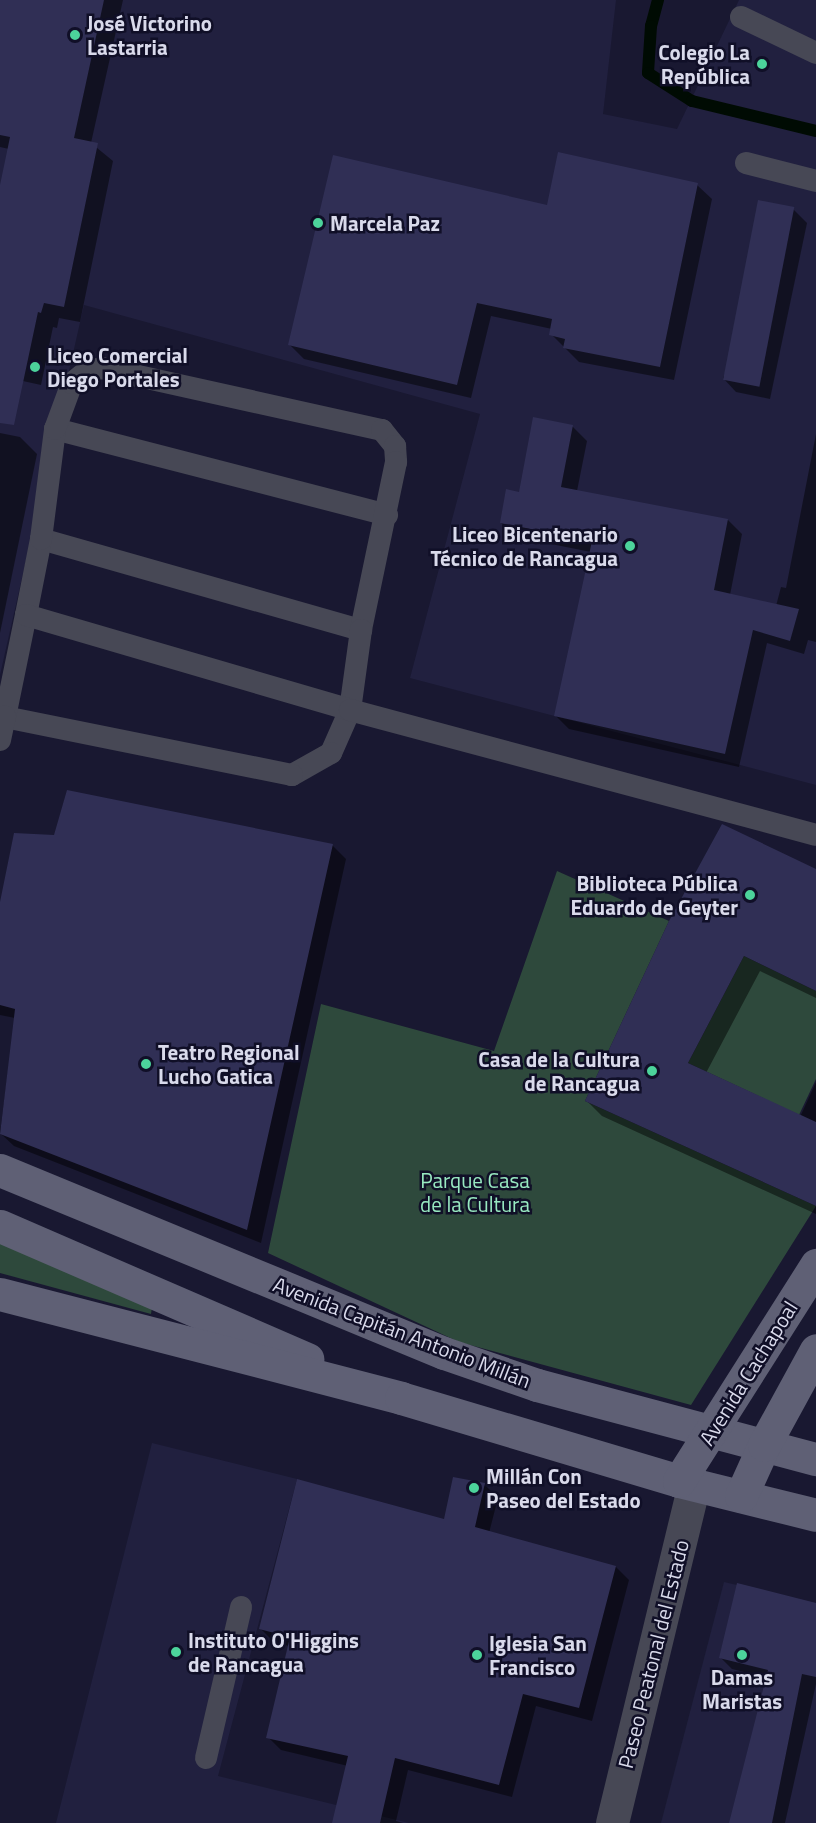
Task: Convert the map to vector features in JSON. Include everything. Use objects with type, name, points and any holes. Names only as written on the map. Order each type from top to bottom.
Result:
[{"type":"main road","name":"Avenida Capitán Antonio Millán","points":[[0,1170],[444,1353],[537,1385],[816,1459]]},
{"type":"main road","points":[[0,1226],[401,1398]]},
{"type":"main road","name":"Avenida Cachapoal","points":[[687,1483],[712,1432],[816,1265]]},
{"type":"main road","points":[[0,1294],[401,1398],[687,1483],[816,1515]]},
{"type":"main road","points":[[741,1496],[764,1445],[816,1350]]},
{"type":"street","name":"Paseo Peatonal del Estado","points":[[612,1823],[687,1483]]},
{"type":"lane","points":[[741,17],[816,53]]},
{"type":"lane","points":[[746,163],[816,181]]},
{"type":"lane","points":[[0,740],[41,539],[55,429],[72,383],[87,371],[102,368],[382,430],[395,446],[396,462],[387,515],[361,630],[350,711],[331,753],[292,775],[5,717]]},
{"type":"lane","points":[[55,429],[387,515]]},
{"type":"lane","points":[[41,539],[361,630]]},
{"type":"lane","points":[[26,615],[350,711],[816,835]]},
{"type":"lane","points":[[206,1758],[241,1607]]},
{"type":"shaded area","points":[[0,0],[616,0],[603,114],[677,129],[739,0],[816,0],[816,785],[410,678],[480,414],[84,305],[0,675]]},
{"type":"shaded area","name":"Instituto O'Higgins de Rancagua","points":[[152,1443],[297,1479],[218,1776],[409,1823],[56,1823]]},
{"type":"shaded area","points":[[724,1582],[816,1603],[816,1823],[661,1823]]},
{"type":"green space","name":"Parque Casa de la Cultura","points":[[557,871],[669,921],[585,1101],[816,1206],[691,1405],[459,1342],[268,1253],[321,1004],[494,1051]]},
{"type":"green space","points":[[744,956],[816,991],[816,1079],[799,1115],[688,1063]]},
{"type":"green space","points":[[0,1243],[152,1307],[151,1314],[0,1273]]},
{"type":"building","points":[[0,0],[104,0],[74,138],[98,143],[64,307],[44,303],[41,313],[38,312],[14,425],[0,423],[0,185],[10,137],[0,135]]},
{"type":"building","points":[[558,152],[698,183],[660,367],[563,348],[565,339],[549,335],[552,319],[477,303],[457,385],[288,345],[333,155],[547,205]]},
{"type":"building","points":[[758,200],[794,207],[759,387],[723,380]]},
{"type":"building","points":[[533,417],[573,425],[561,487],[728,519],[714,590],[799,609],[790,641],[753,630],[725,754],[554,716],[592,541],[500,523],[506,489],[519,492]]},
{"type":"building","name":"Teatro Regional Lucho Gatica","points":[[67,790],[333,844],[247,1230],[0,1134],[15,1009],[0,1005],[0,902],[14,833],[54,835]]},
{"type":"building","name":"Casa de la Cultura de Rancagua","points":[[722,824],[816,869],[816,991],[744,956],[688,1063],[816,1122],[816,1206],[585,1101],[669,921]]},
{"type":"building","name":"Iglesia San Francisco","points":[[453,1477],[485,1483],[475,1527],[616,1566],[579,1708],[523,1694],[499,1785],[395,1758],[380,1823],[332,1823],[348,1756],[266,1738],[290,1637],[259,1629],[297,1479],[444,1519]]},
{"type":"building","points":[[737,1583],[816,1603],[816,1677],[802,1674],[772,1823],[729,1823],[768,1670],[719,1658]]},
{"type":"waterway","points":[[658,0],[651,26],[648,73],[692,101],[816,131]]},
{"type":"place","name":"José Victorino Lastarria","points":[[75,35]]},
{"type":"place","name":"Colegio La República","points":[[762,64]]},
{"type":"place","name":"Marcela Paz","points":[[318,223]]},
{"type":"place","name":"Liceo Comercial Diego Portales","points":[[35,367]]},
{"type":"place","name":"Liceo Bicentenario Técnico de Rancagua","points":[[630,546]]},
{"type":"place","name":"Biblioteca Pública Eduardo de Geyter","points":[[750,895]]},
{"type":"place","name":"Teatro Regional Lucho Gatica","points":[[146,1064]]},
{"type":"place","name":"Casa de la Cultura de Rancagua","points":[[652,1071]]},
{"type":"place","name":"Millán Con Paseo del Estado","points":[[474,1488]]},
{"type":"place","name":"Instituto O'Higgins de Rancagua","points":[[176,1652]]},
{"type":"place","name":"Iglesia San Francisco","points":[[477,1655]]},
{"type":"place","name":"Damas Maristas","points":[[742,1655]]}]
